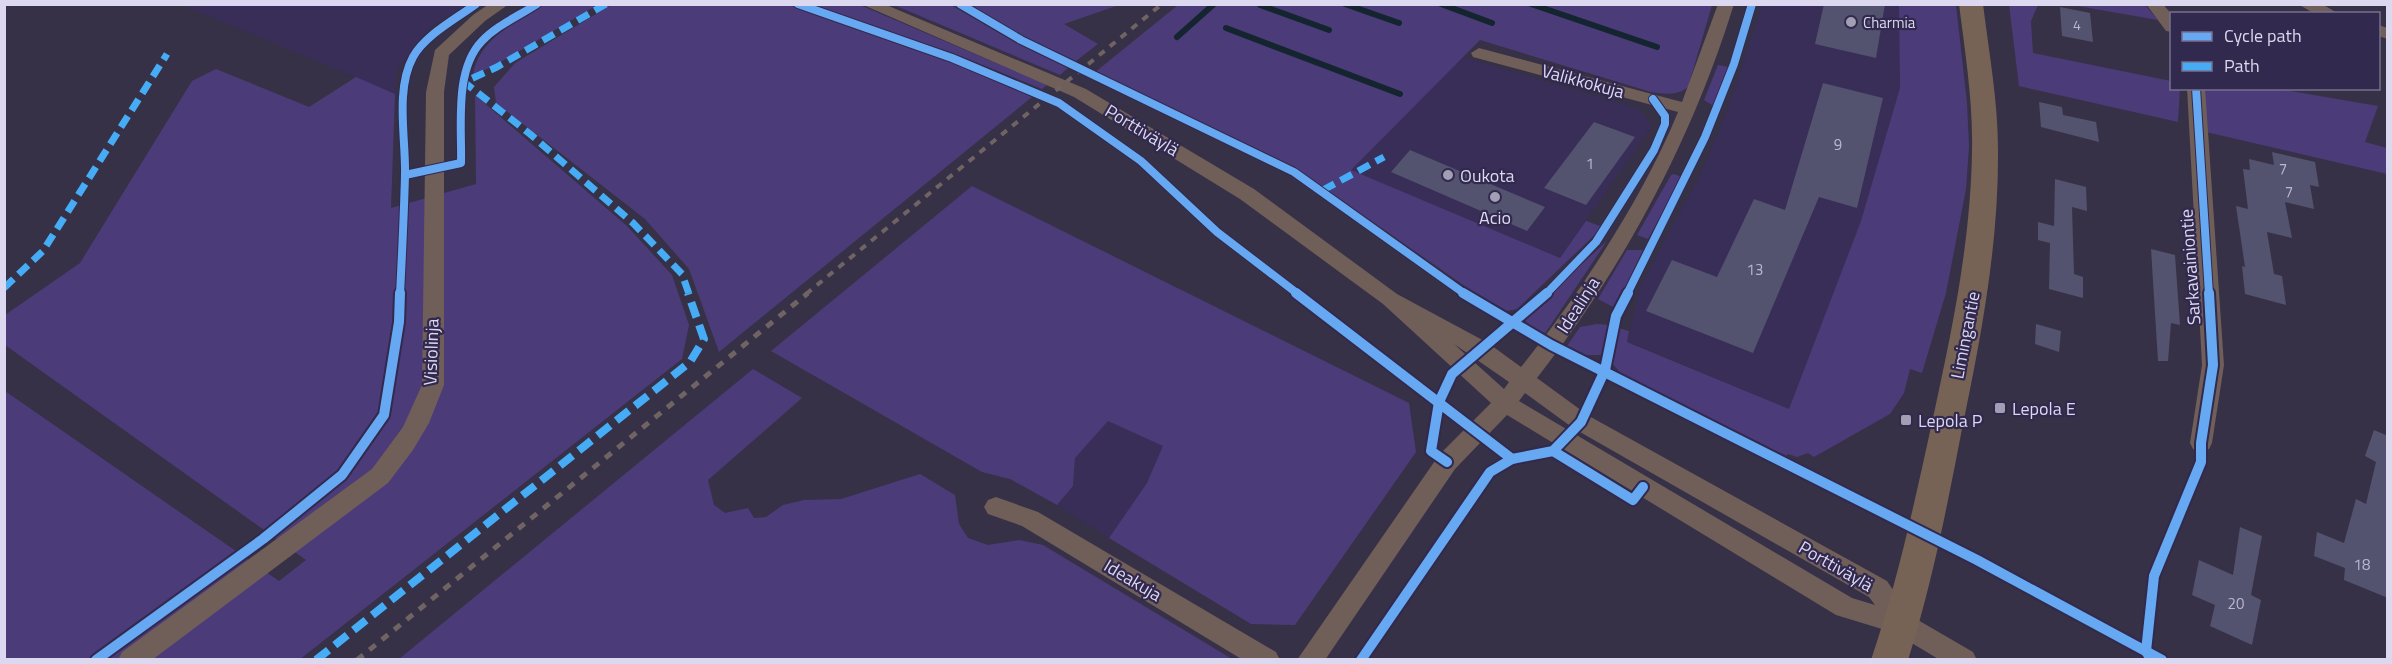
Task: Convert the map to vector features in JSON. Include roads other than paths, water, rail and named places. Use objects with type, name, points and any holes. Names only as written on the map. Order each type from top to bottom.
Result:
[{"type":"main road","name":"Limingantie","points":[[1889,660],[1902,624],[1924,531],[1973,302],[1985,150],[1984,107],[1971,4]]},
{"type":"street","name":"Visiolinja","points":[[131,660],[380,476],[402,450],[423,417],[433,385],[435,92],[441,54],[479,18],[501,4]]},
{"type":"street","name":"Porttiväylä","points":[[869,4],[1080,93],[1247,194],[1390,299],[1505,403],[1845,607],[1902,624]]},
{"type":"street","name":"Idealinja","points":[[1310,660],[1447,462],[1505,403],[1523,381],[1551,345],[1622,238],[1680,129],[1709,57],[1726,4]]},
{"type":"street","points":[[2154,4],[2170,24]]},
{"type":"street","points":[[2306,4],[2326,12]]},
{"type":"street","name":"Valikkokuja","points":[[1479,53],[1688,109]]},
{"type":"street","name":"Sarkavainiontie","points":[[2196,90],[2213,365],[2201,442]]},
{"type":"street","name":"Porttiväylä","points":[[1390,299],[1480,349],[1581,422],[1878,589],[1902,624]]},
{"type":"street","name":"Ideakuja","points":[[996,507],[1030,519],[1267,660]]},
{"type":"street","points":[[1902,624],[1964,660]]},
{"type":"waterway","points":[[1177,37],[1214,4]]},
{"type":"waterway","points":[[1345,4],[1399,23]]},
{"type":"waterway","points":[[1441,4],[1492,23]]},
{"type":"waterway","points":[[1531,4],[1657,47]]},
{"type":"waterway","points":[[1260,5],[1329,30]]},
{"type":"waterway","points":[[1226,28],[1400,94]]},
{"type":"railway","points":[[806,294],[1162,4]]},
{"type":"railway","points":[[357,660],[808,293]]},
{"type":"place","name":"Charmia","points":[[1851,22]]},
{"type":"place","name":"Oukota","points":[[1448,175]]},
{"type":"place","name":"Acio","points":[[1495,197]]},
{"type":"place","name":"Lepola E","points":[[2000,408]]},
{"type":"place","name":"Lepola P","points":[[1906,420]]}]
